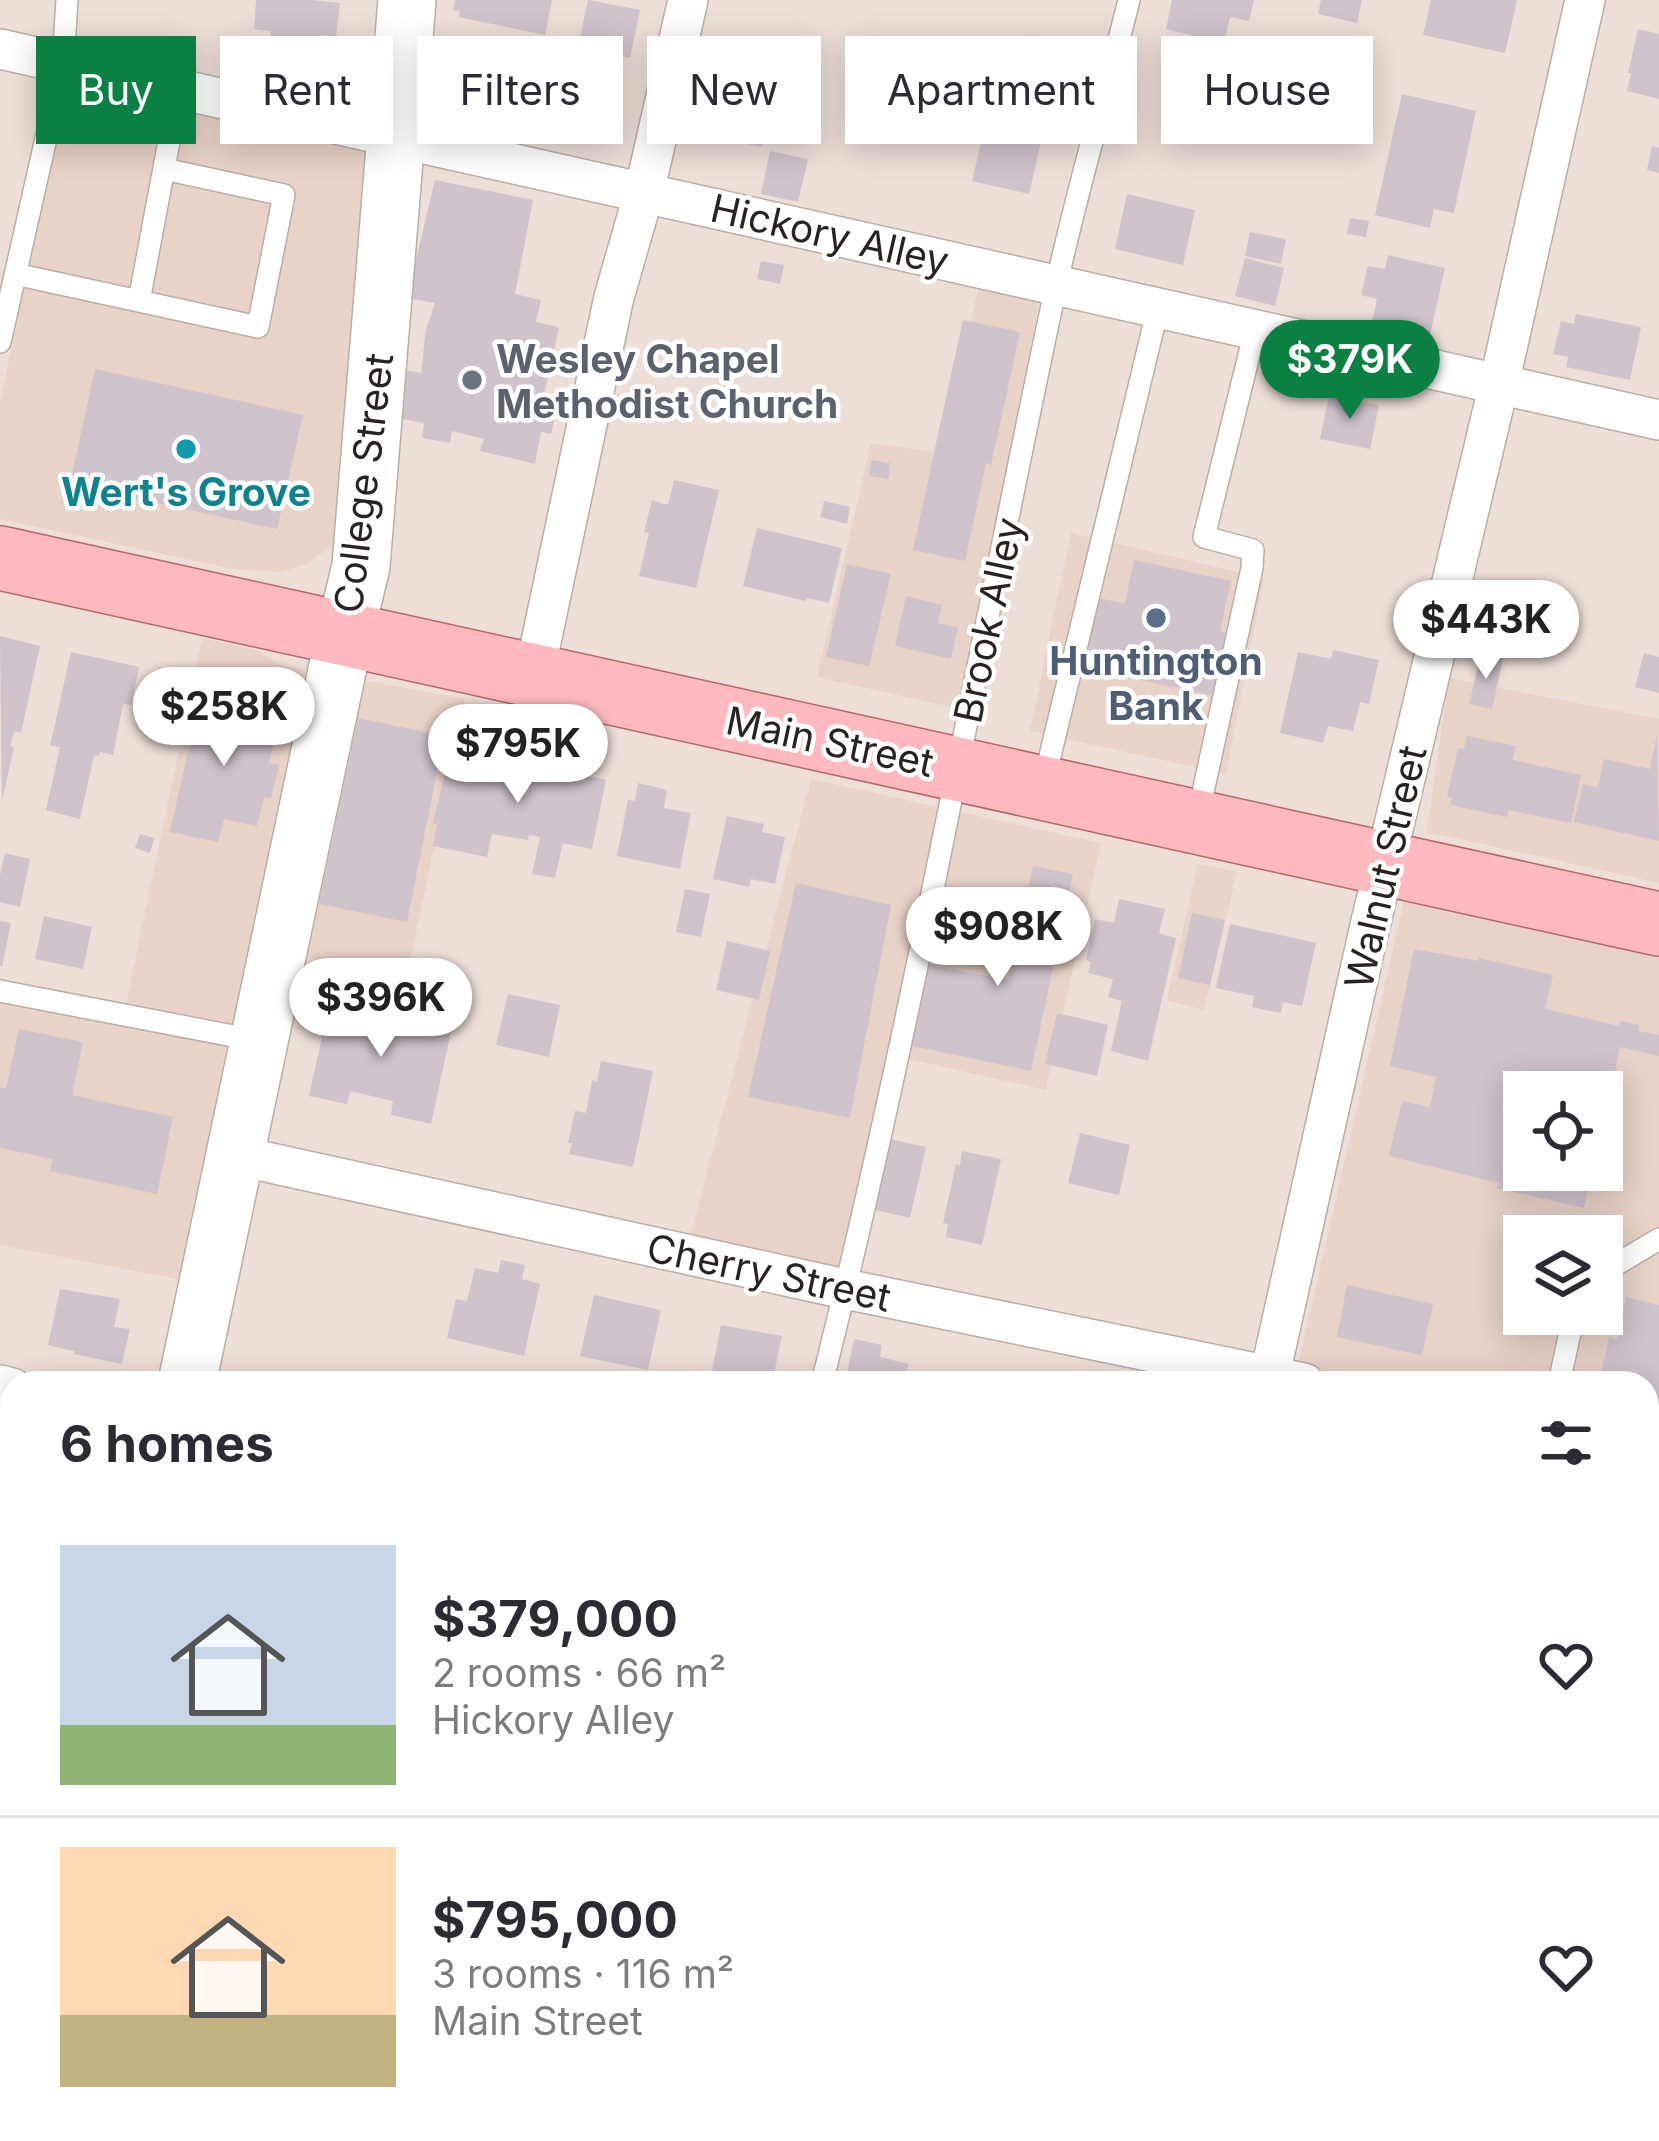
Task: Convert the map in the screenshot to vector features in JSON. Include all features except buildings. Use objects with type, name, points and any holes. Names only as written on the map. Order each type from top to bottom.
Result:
[{"type":"main road","name":"Main Street","points":[[0,558],[1659,924]]},
{"type":"street","name":"College Street","points":[[190,1371],[362,566],[407,0]]},
{"type":"street","points":[[534,675],[614,297],[644,193],[688,0]]},
{"type":"street","name":"Walnut Street","points":[[1282,1371],[1385,864],[1585,0]]},
{"type":"street","name":"Hickory Alley","points":[[0,49],[36,57]]},
{"type":"street","name":"Hickory Alley","points":[[196,92],[1659,420]]},
{"type":"street","name":"Cherry Street","points":[[236,1155],[1237,1371]]},
{"type":"lane","points":[[65,36],[68,0]]},
{"type":"lane","name":"Brook Alley","points":[[825,1371],[958,769],[1057,285],[1129,0]]},
{"type":"lane","points":[[0,342],[45,144]]},
{"type":"lane","points":[[139,301],[169,144]]},
{"type":"lane","points":[[15,274],[258,327],[284,195],[164,169]]},
{"type":"lane","points":[[1042,788],[1159,308]]},
{"type":"lane","points":[[1197,821],[1252,568],[1252,550],[1204,537],[1256,331]]},
{"type":"lane","points":[[0,991],[259,1041]]},
{"type":"lane","points":[[1623,1260],[1659,1239]]},
{"type":"lane","points":[[1562,1371],[1569,1335]]},
{"type":"shaded area","points":[[196,112],[220,118],[220,144],[340,144],[369,154],[337,536],[307,564],[280,572],[233,569],[0,519],[0,403],[55,144],[196,144]]},
{"type":"shaded area","points":[[979,284],[1040,300],[960,709],[817,677],[871,443],[934,452],[963,320],[971,321]]},
{"type":"shaded area","points":[[1071,533],[1264,578],[1226,774],[1030,731]]},
{"type":"shaded area","points":[[202,638],[259,651],[280,665],[465,699],[406,981],[260,945],[229,1289],[0,1245],[0,1001],[122,1024]]},
{"type":"shaded area","points":[[1449,678],[1659,719],[1659,883],[1427,832]]},
{"type":"shaded area","points":[[811,779],[1101,843],[1046,1090],[887,1054],[836,1300],[682,1267]]},
{"type":"shaded area","points":[[1198,864],[1237,872],[1204,1010],[1167,1000]]},
{"type":"shaded area","points":[[1404,901],[1659,956],[1659,1371],[1297,1371]]},
{"type":"place","name":"Wesley Chapel Methodist Church","points":[[472,380]]},
{"type":"place","name":"Wert's Grove","points":[[186,449]]},
{"type":"place","name":"Huntington Bank","points":[[1156,618]]}]
